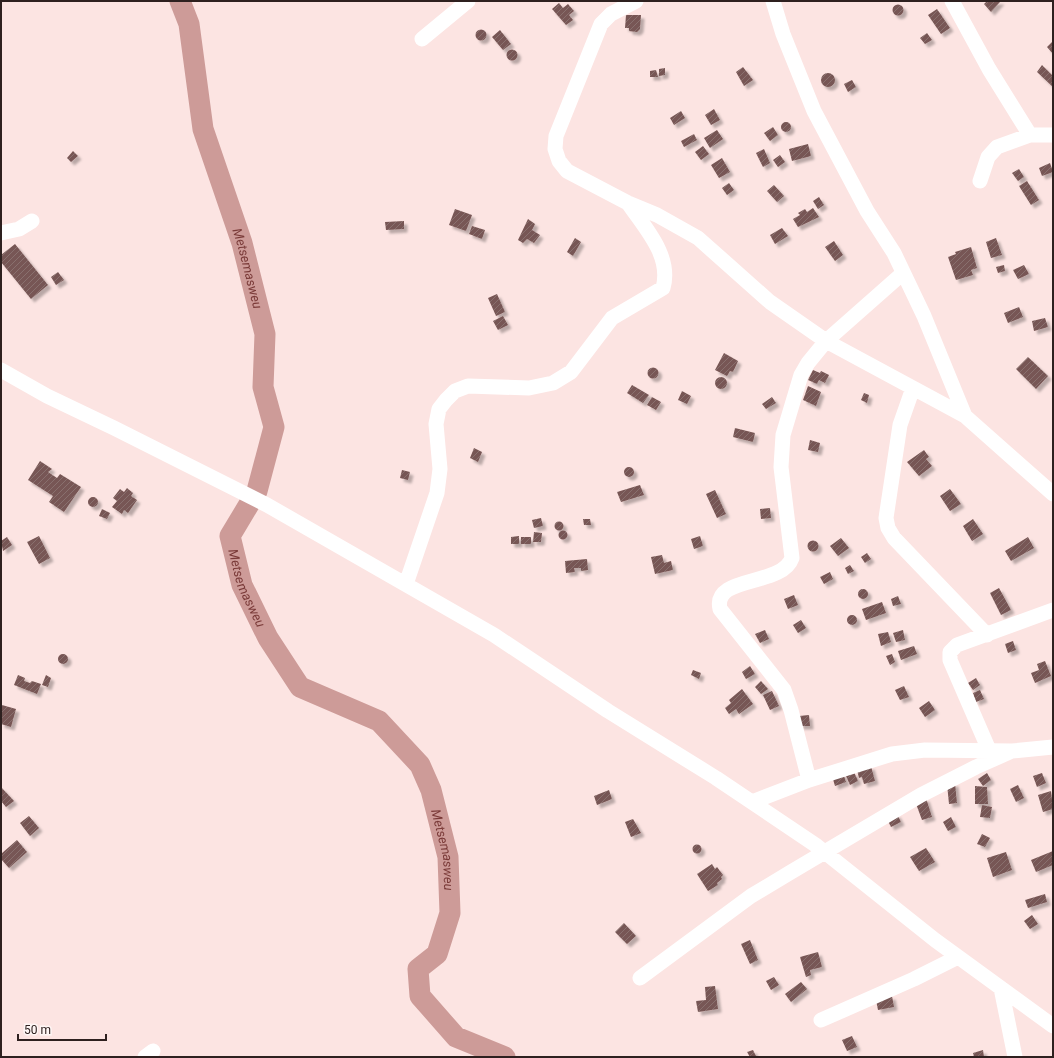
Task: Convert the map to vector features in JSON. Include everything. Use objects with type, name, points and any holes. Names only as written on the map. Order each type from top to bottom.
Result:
[{"type":"street","points":[[422,39],[468,1]]},
{"type":"street","points":[[636,1],[611,14],[601,24],[556,136],[555,149],[559,161],[567,172],[628,203],[658,215],[698,238],[770,302],[826,341],[965,416],[1053,494]]},
{"type":"street","points":[[773,1],[783,34],[814,111],[867,211],[894,253],[924,316],[965,416]]},
{"type":"street","points":[[952,1],[988,69],[1030,135]]},
{"type":"street","points":[[980,181],[988,156],[992,151],[1030,135],[1053,135]]},
{"type":"street","points":[[406,584],[437,493],[440,469],[436,424],[439,408],[455,391],[468,386],[528,388],[552,383],[571,372],[612,318],[663,288],[666,280],[663,261],[655,243],[628,203]]},
{"type":"street","points":[[1,233],[19,229],[32,221]]},
{"type":"street","points":[[809,780],[791,710],[784,690],[720,609],[718,601],[722,594],[730,588],[775,574],[790,564],[792,558],[781,467],[783,435],[801,375],[808,363],[826,341],[903,273]]},
{"type":"street","points":[[1,370],[46,396],[243,492],[406,584],[506,643],[608,711],[752,802],[825,852],[958,957],[1053,1026]]},
{"type":"street","points":[[913,388],[900,425],[886,518],[888,528],[894,538],[986,634]]},
{"type":"street","points":[[989,750],[950,660],[950,652],[957,645],[1053,610]]},
{"type":"street","points":[[752,802],[809,780],[892,754],[925,750],[1012,751],[1053,747]]},
{"type":"street","points":[[640,978],[750,896],[921,795],[976,767],[1012,751]]},
{"type":"street","points":[[821,1020],[914,979],[958,957]]},
{"type":"street","points":[[1001,988],[1015,1057]]},
{"type":"building","points":[[987,1],[1001,1],[991,12],[984,4]]},
{"type":"building","points":[[559,3],[563,8],[568,4],[574,11],[569,15],[573,20],[566,25],[552,9]]},
{"type":"building","points":[[898,4],[902,6],[904,10],[902,14],[898,16],[894,14],[892,10],[894,6]]},
{"type":"building","points":[[937,9],[950,28],[941,34],[928,15]]},
{"type":"building","points":[[626,15],[641,15],[640,29],[637,32],[629,31],[629,28],[625,28]]},
{"type":"building","points":[[481,29],[485,31],[487,35],[485,39],[481,41],[477,39],[475,35],[477,31]]},
{"type":"building","points":[[500,30],[511,44],[503,50],[492,37]]},
{"type":"building","points":[[927,33],[932,40],[925,44],[920,38]]},
{"type":"building","points":[[1053,41],[1053,54],[1047,47]]},
{"type":"building","points":[[510,50],[514,50],[516,51],[516,59],[510,60],[507,57],[507,53]]},
{"type":"building","points":[[1042,65],[1053,76],[1053,87],[1037,72]]},
{"type":"building","points":[[743,67],[753,80],[744,86],[736,72]]},
{"type":"building","points":[[665,68],[665,75],[659,76],[659,69]]},
{"type":"building","points":[[656,70],[658,77],[650,77],[650,71]]},
{"type":"building","points":[[828,73],[833,75],[835,80],[833,85],[828,87],[823,85],[821,80],[823,75]]},
{"type":"building","points":[[852,80],[856,87],[848,92],[844,84]]},
{"type":"building","points":[[714,109],[720,120],[711,125],[705,115]]},
{"type":"building","points":[[681,111],[685,118],[674,125],[670,118]]},
{"type":"building","points":[[784,122],[788,122],[790,123],[790,131],[784,132],[781,129],[781,125]]},
{"type":"building","points":[[773,127],[778,135],[770,141],[764,133]]},
{"type":"building","points":[[717,130],[723,139],[710,148],[704,138]]},
{"type":"building","points":[[694,134],[697,140],[684,147],[681,141]]},
{"type":"building","points":[[808,144],[811,156],[792,161],[789,149]]},
{"type":"building","points":[[703,146],[709,154],[701,160],[695,152]]},
{"type":"building","points":[[764,149],[770,163],[763,167],[756,153]]},
{"type":"building","points":[[73,151],[78,156],[71,162],[67,158]]},
{"type":"building","points":[[780,155],[785,162],[778,167],[773,160]]},
{"type":"building","points":[[722,158],[730,172],[719,178],[711,165]]},
{"type":"building","points":[[1050,163],[1053,172],[1042,176],[1039,168]]},
{"type":"building","points":[[1019,169],[1024,177],[1018,181],[1012,173]]},
{"type":"building","points":[[1027,181],[1039,200],[1031,205],[1019,186]]},
{"type":"building","points":[[729,183],[734,190],[727,195],[722,188]]},
{"type":"building","points":[[774,185],[784,196],[777,202],[767,191]]},
{"type":"building","points":[[819,197],[824,205],[818,209],[813,201]]},
{"type":"building","points":[[813,208],[819,217],[798,227],[793,219],[800,215],[798,213],[805,209],[807,212]]},
{"type":"building","points":[[455,209],[472,215],[466,231],[449,225]]},
{"type":"building","points":[[528,219],[535,224],[532,230],[540,235],[534,243],[527,239],[523,243],[518,240]]},
{"type":"building","points":[[404,221],[404,229],[386,230],[385,222]]},
{"type":"building","points":[[472,226],[485,230],[482,239],[469,234]]},
{"type":"building","points":[[782,228],[788,236],[775,244],[770,235]]},
{"type":"building","points":[[575,238],[581,242],[573,256],[567,252]]},
{"type":"building","points":[[996,238],[1002,255],[991,258],[986,242]]},
{"type":"building","points":[[834,241],[843,255],[835,261],[825,247]]},
{"type":"building","points":[[15,244],[48,285],[31,299],[1,262],[1,255]]},
{"type":"building","points":[[971,247],[977,268],[971,270],[973,275],[956,280],[948,257],[956,254],[955,252]]},
{"type":"building","points":[[1004,265],[1005,271],[998,273],[996,267]]},
{"type":"building","points":[[1024,265],[1029,274],[1018,279],[1013,270]]},
{"type":"building","points":[[58,272],[64,280],[56,285],[51,277]]},
{"type":"building","points":[[497,294],[505,312],[496,316],[488,298]]},
{"type":"building","points":[[1019,307],[1023,317],[1008,323],[1004,313]]},
{"type":"building","points":[[503,316],[508,325],[498,330],[493,321]]},
{"type":"building","points":[[1045,318],[1048,327],[1034,331],[1032,321]]},
{"type":"building","points":[[724,353],[738,361],[733,372],[730,371],[727,376],[715,370]]},
{"type":"building","points":[[1028,357],[1048,376],[1036,389],[1016,369]]},
{"type":"building","points":[[651,368],[655,368],[657,369],[657,377],[651,378],[648,375],[648,371]]},
{"type":"building","points":[[813,370],[820,373],[821,371],[829,375],[825,383],[819,380],[817,384],[808,380]]},
{"type":"building","points":[[719,377],[723,377],[727,383],[723,389],[719,389],[715,385],[715,381]]},
{"type":"building","points":[[632,385],[649,395],[643,403],[627,393]]},
{"type":"building","points":[[808,386],[821,392],[816,406],[803,400]]},
{"type":"building","points":[[682,391],[691,396],[687,404],[678,400]]},
{"type":"building","points":[[864,393],[869,395],[867,403],[861,400]]},
{"type":"building","points":[[652,397],[661,402],[656,410],[647,405]]},
{"type":"building","points":[[772,397],[776,403],[766,409],[762,404]]},
{"type":"building","points":[[735,428],[755,433],[753,442],[733,437]]},
{"type":"building","points":[[810,440],[820,443],[818,452],[808,450]]},
{"type":"building","points":[[474,448],[482,452],[478,462],[470,458]]},
{"type":"building","points":[[924,450],[929,457],[926,459],[932,466],[919,476],[907,462]]},
{"type":"building","points":[[40,461],[52,469],[48,472],[57,478],[60,474],[81,487],[64,512],[49,502],[53,496],[28,480]]},
{"type":"building","points":[[627,467],[631,467],[633,468],[633,476],[627,477],[624,474],[624,470]]},
{"type":"building","points":[[402,470],[410,472],[408,480],[400,478]]},
{"type":"building","points":[[640,485],[644,495],[621,502],[617,492]]},
{"type":"building","points":[[127,488],[133,493],[131,496],[137,500],[128,513],[124,510],[122,514],[112,507],[117,501],[113,498],[120,489],[124,492]]},
{"type":"building","points":[[950,489],[961,504],[950,511],[940,496]]},
{"type":"building","points":[[715,490],[726,514],[717,518],[706,494]]},
{"type":"building","points":[[91,497],[95,497],[97,498],[97,506],[91,507],[88,504],[88,500]]},
{"type":"building","points":[[770,508],[771,518],[761,519],[760,509]]},
{"type":"building","points":[[102,509],[110,513],[107,519],[99,516]]},
{"type":"building","points":[[541,518],[543,526],[534,528],[532,520]]},
{"type":"building","points":[[583,519],[590,519],[591,525],[584,525]]},
{"type":"building","points":[[973,519],[983,534],[972,541],[963,526]]},
{"type":"building","points":[[557,522],[561,522],[563,526],[561,530],[557,530],[555,528],[555,524]]},
{"type":"building","points":[[561,531],[565,531],[567,535],[565,539],[561,539],[559,537],[559,533]]},
{"type":"building","points":[[534,532],[542,533],[541,542],[533,542]]},
{"type":"building","points":[[39,536],[50,558],[39,564],[27,542]]},
{"type":"building","points":[[519,536],[519,544],[511,544],[511,537]]},
{"type":"building","points":[[700,536],[703,546],[694,549],[691,539]]},
{"type":"building","points":[[7,537],[12,545],[3,551],[1,541]]},
{"type":"building","points":[[521,537],[531,537],[531,544],[521,544]]},
{"type":"building","points":[[1028,537],[1034,548],[1011,561],[1005,551]]},
{"type":"building","points":[[841,538],[849,548],[838,556],[830,546]]},
{"type":"building","points":[[811,541],[815,541],[817,542],[817,550],[811,551],[808,548],[808,544]]},
{"type":"building","points":[[867,553],[871,559],[865,563],[861,557]]},
{"type":"building","points":[[662,555],[664,563],[671,561],[673,570],[655,574],[651,557]]},
{"type":"building","points":[[587,559],[588,570],[581,571],[581,568],[574,568],[575,572],[566,573],[565,561]]},
{"type":"building","points":[[850,565],[854,571],[848,574],[845,568]]},
{"type":"building","points":[[830,572],[833,579],[824,584],[820,577]]},
{"type":"building","points":[[999,588],[1011,610],[1001,615],[990,593]]},
{"type":"building","points":[[861,589],[865,589],[868,594],[865,599],[861,599],[858,596],[858,592]]},
{"type":"building","points":[[794,595],[798,605],[788,609],[784,599]]},
{"type":"building","points":[[898,596],[901,604],[893,606],[891,599]]},
{"type":"building","points":[[882,602],[886,613],[866,620],[862,609]]},
{"type":"building","points":[[850,615],[854,615],[856,616],[856,624],[850,625],[847,622],[847,618]]},
{"type":"building","points":[[801,620],[806,628],[798,633],[793,625]]},
{"type":"building","points":[[765,630],[769,639],[760,643],[755,634]]},
{"type":"building","points":[[903,630],[905,640],[896,642],[893,633]]},
{"type":"building","points":[[888,632],[891,642],[881,646],[878,634]]},
{"type":"building","points":[[1013,641],[1016,650],[1008,653],[1005,644]]},
{"type":"building","points":[[914,646],[917,654],[901,660],[898,651]]},
{"type":"building","points":[[61,654],[65,654],[67,655],[67,663],[61,664],[58,661],[58,657]]},
{"type":"building","points":[[892,654],[895,662],[890,665],[886,656]]},
{"type":"building","points":[[1045,661],[1051,676],[1035,683],[1031,673],[1039,670],[1037,664]]},
{"type":"building","points":[[750,666],[755,674],[746,679],[742,672]]},
{"type":"building","points":[[693,670],[701,673],[699,679],[691,675]]},
{"type":"building","points":[[18,675],[25,678],[24,681],[30,683],[32,681],[41,684],[37,694],[14,685]]},
{"type":"building","points":[[46,675],[51,678],[48,687],[42,685]]},
{"type":"building","points":[[976,678],[980,685],[973,690],[968,683]]},
{"type":"building","points":[[761,681],[768,689],[761,694],[755,687]]},
{"type":"building","points":[[904,686],[909,697],[900,700],[895,690]]},
{"type":"building","points":[[742,689],[753,704],[739,714],[736,709],[729,714],[725,708],[731,703],[729,700]]},
{"type":"building","points":[[980,690],[984,699],[976,702],[973,693]]},
{"type":"building","points":[[772,691],[779,706],[770,710],[763,695]]},
{"type":"building","points":[[929,701],[935,710],[925,717],[919,708]]},
{"type":"building","points":[[2,705],[16,709],[11,727],[1,724]]},
{"type":"building","points":[[809,715],[810,726],[800,726],[799,716]]},
{"type":"building","points":[[871,766],[875,781],[864,784],[862,777],[859,778],[857,770]]},
{"type":"building","points":[[854,772],[858,781],[850,785],[846,776]]},
{"type":"building","points":[[843,773],[846,782],[835,786],[832,776]]},
{"type":"building","points":[[987,773],[991,780],[983,786],[978,779]]},
{"type":"building","points":[[1042,773],[1046,783],[1037,787],[1033,776]]},
{"type":"building","points":[[955,783],[957,803],[949,804],[947,784]]},
{"type":"building","points":[[1018,785],[1024,798],[1016,802],[1010,789]]},
{"type":"building","points":[[975,786],[987,787],[988,804],[975,804]]},
{"type":"building","points":[[1,787],[14,801],[6,807],[1,801]]},
{"type":"building","points":[[609,790],[612,799],[597,805],[594,796]]},
{"type":"building","points":[[1051,791],[1053,809],[1043,812],[1038,795]]},
{"type":"building","points":[[926,798],[932,817],[922,820],[915,801]]},
{"type":"building","points":[[982,805],[992,807],[990,818],[980,817]]},
{"type":"building","points":[[897,814],[901,822],[891,827],[887,819]]},
{"type":"building","points":[[29,816],[39,828],[30,836],[20,823]]},
{"type":"building","points":[[951,817],[956,827],[948,831],[943,822]]},
{"type":"building","points":[[633,819],[641,833],[631,837],[625,822]]},
{"type":"building","points":[[982,834],[990,838],[985,847],[977,844]]},
{"type":"building","points":[[17,840],[27,852],[9,868],[1,859],[1,854]]},
{"type":"building","points":[[697,844],[702,849],[697,854],[692,849]]},
{"type":"building","points":[[926,848],[935,862],[919,871],[910,857]]},
{"type":"building","points":[[1053,851],[1053,865],[1036,872],[1031,860]]},
{"type":"building","points":[[1006,852],[1012,870],[993,877],[987,858]]},
{"type":"building","points":[[712,864],[715,869],[717,867],[723,875],[721,877],[722,879],[717,883],[718,885],[708,891],[697,874]]},
{"type":"building","points":[[1045,894],[1047,902],[1028,908],[1025,900]]},
{"type":"building","points":[[1032,915],[1038,924],[1030,929],[1024,921]]},
{"type":"building","points":[[624,923],[636,936],[627,944],[615,932]]},
{"type":"building","points":[[750,940],[758,960],[750,964],[741,944]]},
{"type":"building","points":[[818,952],[822,967],[810,970],[811,975],[806,977],[800,957]]},
{"type":"building","points":[[774,977],[779,985],[771,990],[766,981]]},
{"type":"building","points":[[801,982],[807,989],[791,1002],[785,994]]},
{"type":"building","points":[[715,986],[718,1009],[698,1012],[696,1001],[706,1000],[705,987]]},
{"type":"building","points":[[892,996],[894,1007],[878,1010],[876,1000]]},
{"type":"building","points":[[852,1036],[857,1047],[847,1051],[842,1040]]},
{"type":"building","points":[[753,1050],[756,1056],[750,1057],[747,1052]]},
{"type":"building","points":[[983,1050],[984,1057],[974,1057],[973,1053]]},
{"type":"waterway","name":"Metsemasweu","points":[[180,1],[189,24],[203,129],[242,243],[265,334],[263,387],[274,427],[257,491],[230,536],[242,585],[268,638],[300,687],[379,721],[420,765],[431,790],[448,857],[450,913],[437,954],[418,969],[420,996],[456,1037],[505,1057]]}]
